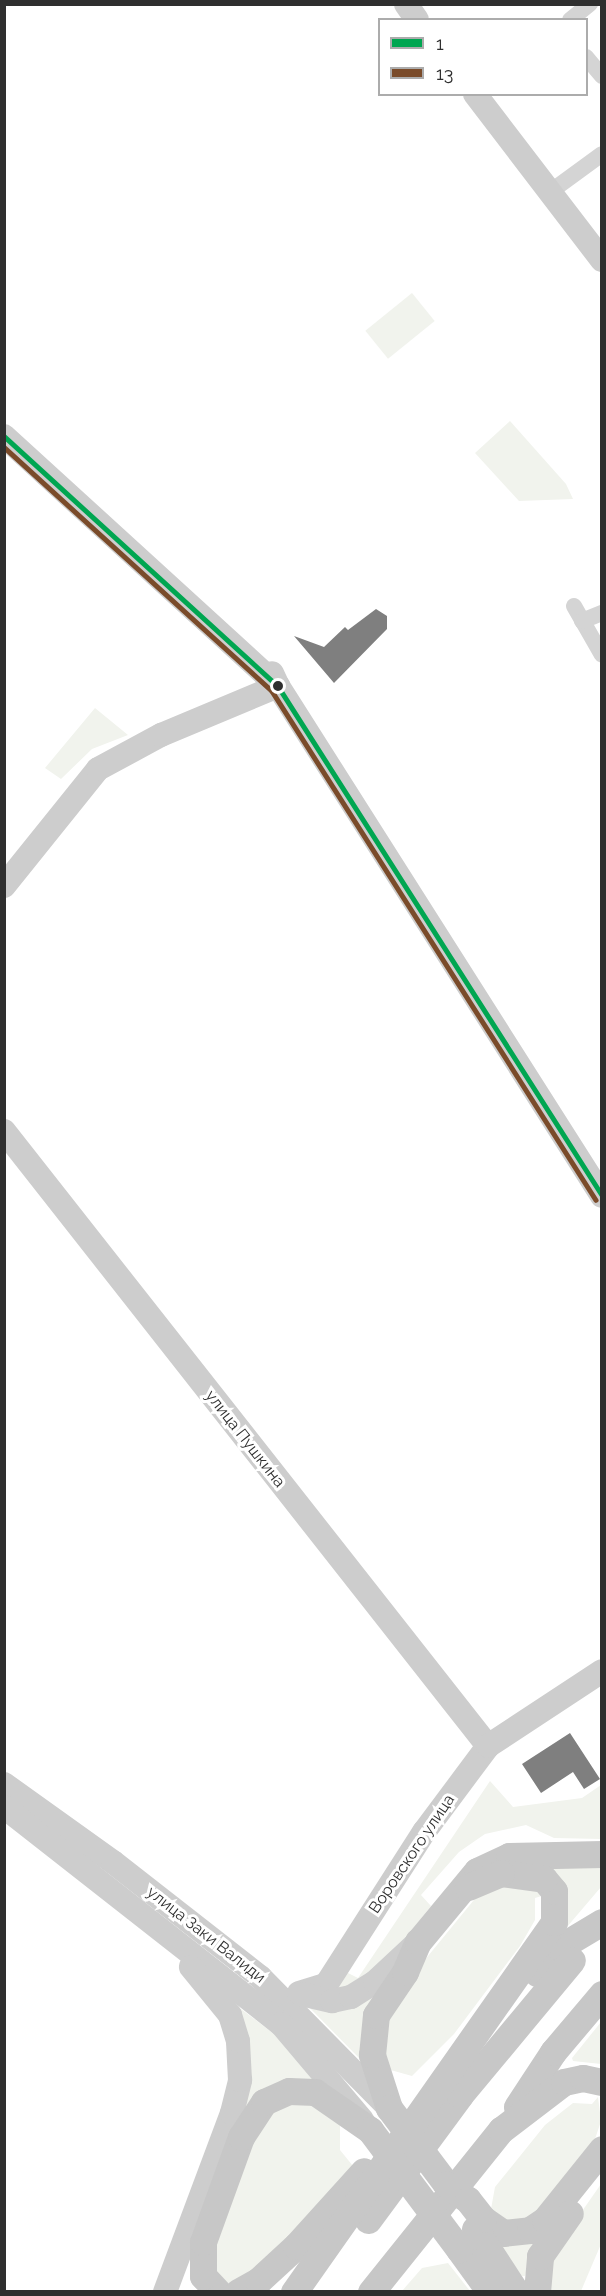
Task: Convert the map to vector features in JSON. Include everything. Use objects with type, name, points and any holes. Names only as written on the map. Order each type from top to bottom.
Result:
[{"type":"main road","points":[[490,2292],[472,2233],[446,2184],[389,2108],[375,2083],[372,2055],[376,2014],[405,1972],[418,1942],[468,1887],[477,1871],[509,1856],[602,1854]]},
{"type":"main road","points":[[294,2292],[431,2095],[545,1938],[557,1905],[544,1879],[529,1874],[501,1873],[468,1887]]},
{"type":"main road","points":[[244,2290],[296,2246],[560,1947],[602,1923]]},
{"type":"main road","points":[[310,2292],[443,2123],[460,2096],[602,1923]]},
{"type":"main road","points":[[371,2292],[501,2130],[553,2052],[602,1994]]},
{"type":"main road","points":[[501,2130],[564,2082],[583,2078],[602,2082]]},
{"type":"main road","points":[[218,2292],[203,2276],[202,2242],[250,2120],[264,2102],[289,2091],[315,2092],[349,2112],[370,2130],[472,2233],[516,2292]]},
{"type":"main road","points":[[472,2233],[530,2230],[545,2220],[602,2149]]},
{"type":"main road","points":[[537,2292],[536,2273],[548,2240],[602,2174]]},
{"type":"street","points":[[406,4],[416,18]]},
{"type":"street","points":[[572,18],[590,4]]},
{"type":"street","points":[[588,59],[602,76]]},
{"type":"street","points":[[477,96],[602,260]]},
{"type":"street","points":[[550,192],[602,154]]},
{"type":"street","points":[[4,423],[268,664],[279,686],[602,1196]]},
{"type":"street","points":[[4,436],[279,686]]},
{"type":"street","points":[[574,606],[602,655]]},
{"type":"street","points":[[582,621],[602,613]]},
{"type":"street","points":[[4,886],[98,769],[160,735],[279,686]]},
{"type":"street","name":"улица Пушкина","points":[[4,1131],[488,1746]]},
{"type":"street","points":[[488,1746],[602,1671]]},
{"type":"street","name":"Воровского улица","points":[[299,1993],[326,1985],[424,1832],[488,1746]]},
{"type":"street","name":"улица Заки Валиди","points":[[4,1784],[260,1977],[375,2083]]},
{"type":"street","name":"улица Заки Валиди","points":[[4,1807],[141,1916],[195,1953],[281,2024],[349,2112]]},
{"type":"street","points":[[141,1916],[219,1998],[230,2015],[240,2062],[232,2113],[165,2292]]},
{"type":"street","points":[[260,1977],[299,1993],[332,2001],[351,1997],[375,1982],[418,1942]]},
{"type":"shaded area","points":[[412,293],[435,321],[388,359],[365,331]]},
{"type":"shaded area","points":[[510,421],[566,484],[573,499],[519,501],[475,453]]},
{"type":"shaded area","points":[[95,708],[128,735],[92,749],[61,779],[45,768]]},
{"type":"shaded area","points":[[490,1781],[513,1807],[582,1798],[601,1785],[601,1839],[554,1838],[526,1825],[485,1834],[459,1852],[421,1895],[431,1906],[390,1958],[333,1995],[344,1971],[358,1978]]},
{"type":"shaded area","points":[[601,1860],[601,1887],[555,1941],[563,1923],[531,1861]]},
{"type":"shaded area","points":[[516,1879],[545,1895],[535,1898],[535,1920],[520,1946],[454,2034],[412,2076],[387,2069],[380,2031],[410,1978],[478,1895]]},
{"type":"shaded area","points":[[381,1986],[360,2059],[305,2003]]},
{"type":"shaded area","points":[[241,2009],[274,2034],[319,2081],[242,2113]]},
{"type":"shaded area","points":[[601,2022],[601,2064],[573,2061],[572,2058]]},
{"type":"shaded area","points":[[598,2097],[601,2121],[595,2139],[537,2213],[514,2225],[491,2209],[495,2187],[545,2125],[573,2103],[592,2104]]},
{"type":"shaded area","points":[[302,2100],[340,2122],[340,2150],[353,2166],[267,2260],[236,2283],[225,2284],[218,2280],[212,2244],[248,2141],[269,2110]]},
{"type":"shaded area","points":[[601,2184],[601,2244],[581,2291],[548,2291],[548,2260]]},
{"type":"shaded area","points":[[537,2239],[525,2276],[522,2276],[498,2242]]},
{"type":"shaded area","points":[[448,2263],[470,2291],[402,2291],[422,2268]]},
{"type":"building","points":[[376,609],[387,616],[387,629],[334,683],[294,636],[324,647],[345,627],[348,630]]},
{"type":"building","points":[[570,1733],[600,1779],[584,1789],[573,1772],[541,1793],[522,1764]]},
{"type":"transit line","name":"1","points":[[4,436],[278,686],[602,1195]]},
{"type":"transit line","name":"13","points":[[4,447],[272,691],[596,1200]]}]
